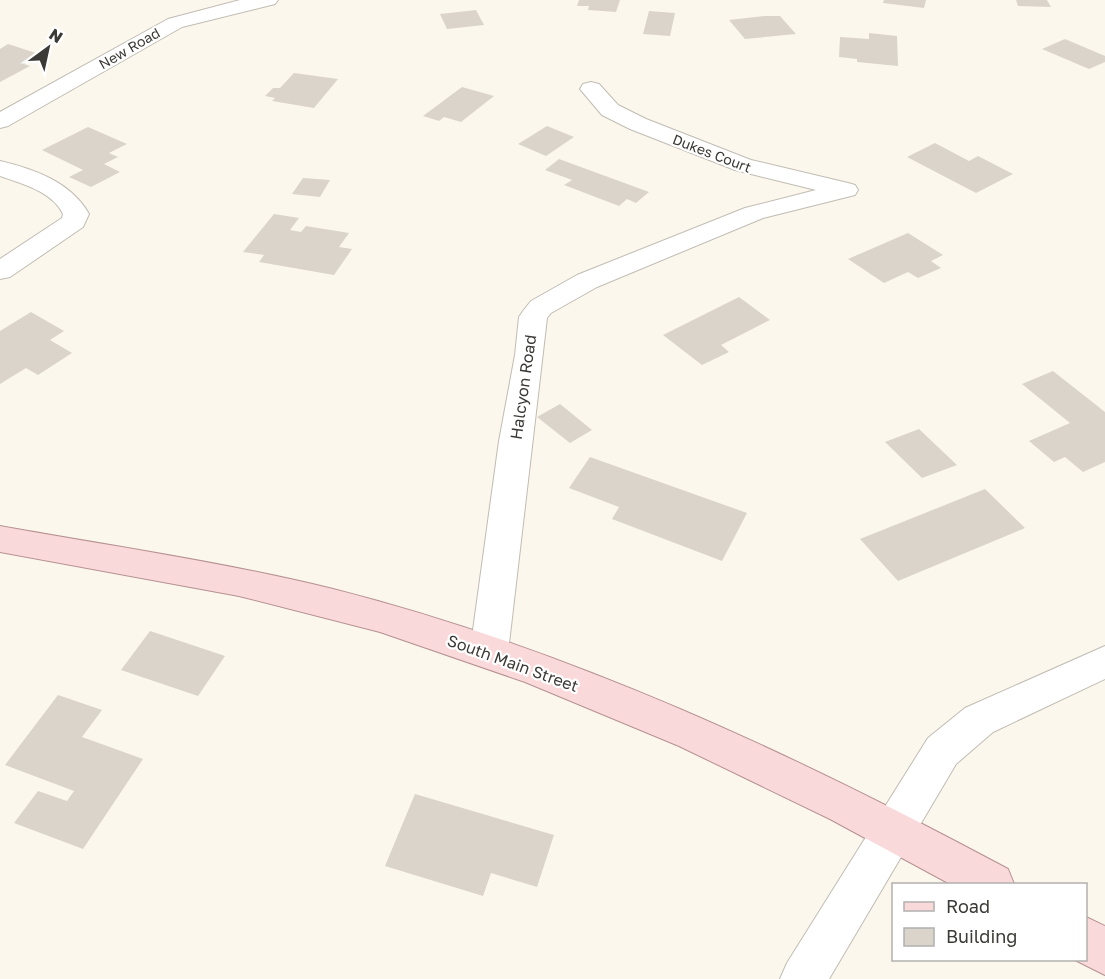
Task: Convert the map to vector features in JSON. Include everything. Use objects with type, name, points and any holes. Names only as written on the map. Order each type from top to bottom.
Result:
[{"type":"main road","name":"South Main Street","points":[[0,539],[265,588],[378,616],[489,652],[657,716],[775,768],[895,829],[989,883]]},
{"type":"main road","points":[[1087,941],[1105,952]]},
{"type":"street","name":"New Road","points":[[0,121],[166,27],[215,10],[268,0]]},
{"type":"street","name":"Dukes Court","points":[[591,89],[610,110],[638,124],[743,165],[781,177],[846,190]]},
{"type":"street","points":[[0,168],[61,193],[74,207],[76,214],[74,222],[0,271]]},
{"type":"street","name":"Halcyon Road","points":[[489,652],[515,441],[530,355],[530,336],[534,317],[541,307],[587,281],[754,213],[846,190]]},
{"type":"street","points":[[803,979],[942,751],[979,720],[1105,662]]},
{"type":"building","points":[[579,0],[620,0],[616,12],[588,10],[589,6],[577,6]]},
{"type":"building","points":[[884,0],[926,0],[924,8],[883,3]]},
{"type":"building","points":[[1016,0],[1047,0],[1051,7],[1018,6]]},
{"type":"building","points":[[476,10],[484,25],[447,29],[440,14]]},
{"type":"building","points":[[649,11],[675,13],[670,36],[643,34]]},
{"type":"building","points":[[780,16],[796,34],[745,39],[729,20]]},
{"type":"building","points":[[869,33],[897,36],[898,66],[857,62],[857,59],[839,57],[840,37],[869,39]]},
{"type":"building","points":[[1065,39],[1105,56],[1105,62],[1089,69],[1042,49]]},
{"type":"building","points":[[8,44],[42,55],[24,64],[30,66],[0,82],[0,49]]},
{"type":"building","points":[[294,73],[338,79],[314,108],[272,101],[275,98],[265,96],[273,88],[280,88]]},
{"type":"building","points":[[462,87],[494,96],[461,122],[444,117],[439,121],[423,116]]},
{"type":"building","points":[[547,126],[574,137],[546,156],[518,144]]},
{"type":"building","points":[[88,127],[127,144],[109,153],[118,157],[104,164],[120,172],[91,187],[69,177],[83,170],[42,150]]},
{"type":"building","points":[[935,143],[969,161],[978,156],[1013,174],[976,193],[907,157]]},
{"type":"building","points":[[559,159],[649,192],[636,203],[627,199],[619,206],[564,185],[572,180],[545,170]]},
{"type":"building","points":[[303,178],[330,180],[320,197],[292,194]]},
{"type":"building","points":[[274,214],[299,218],[290,230],[301,232],[306,226],[349,233],[339,247],[352,249],[334,275],[259,262],[264,255],[243,252]]},
{"type":"building","points":[[908,233],[943,255],[931,261],[941,268],[918,278],[908,272],[884,283],[848,259]]},
{"type":"building","points":[[739,297],[770,320],[721,345],[729,352],[702,365],[663,335]]},
{"type":"building","points":[[31,312],[64,331],[50,340],[72,353],[38,375],[26,368],[0,384],[0,331]]},
{"type":"building","points":[[1053,371],[1105,412],[1105,462],[1083,472],[1065,457],[1054,462],[1029,441],[1070,423],[1022,384]]},
{"type":"building","points":[[560,404],[592,430],[570,443],[537,417]]},
{"type":"building","points":[[919,429],[957,465],[922,478],[885,442]]},
{"type":"building","points":[[590,457],[747,513],[722,561],[612,519],[619,507],[569,488]]},
{"type":"building","points":[[985,489],[1025,528],[898,581],[860,539]]},
{"type":"building","points":[[150,631],[225,656],[198,696],[121,670]]},
{"type":"building","points":[[58,695],[102,710],[82,737],[143,759],[83,849],[14,823],[38,791],[67,801],[74,791],[5,765]]},
{"type":"building","points":[[415,794],[554,835],[537,887],[491,873],[483,896],[385,866]]}]
